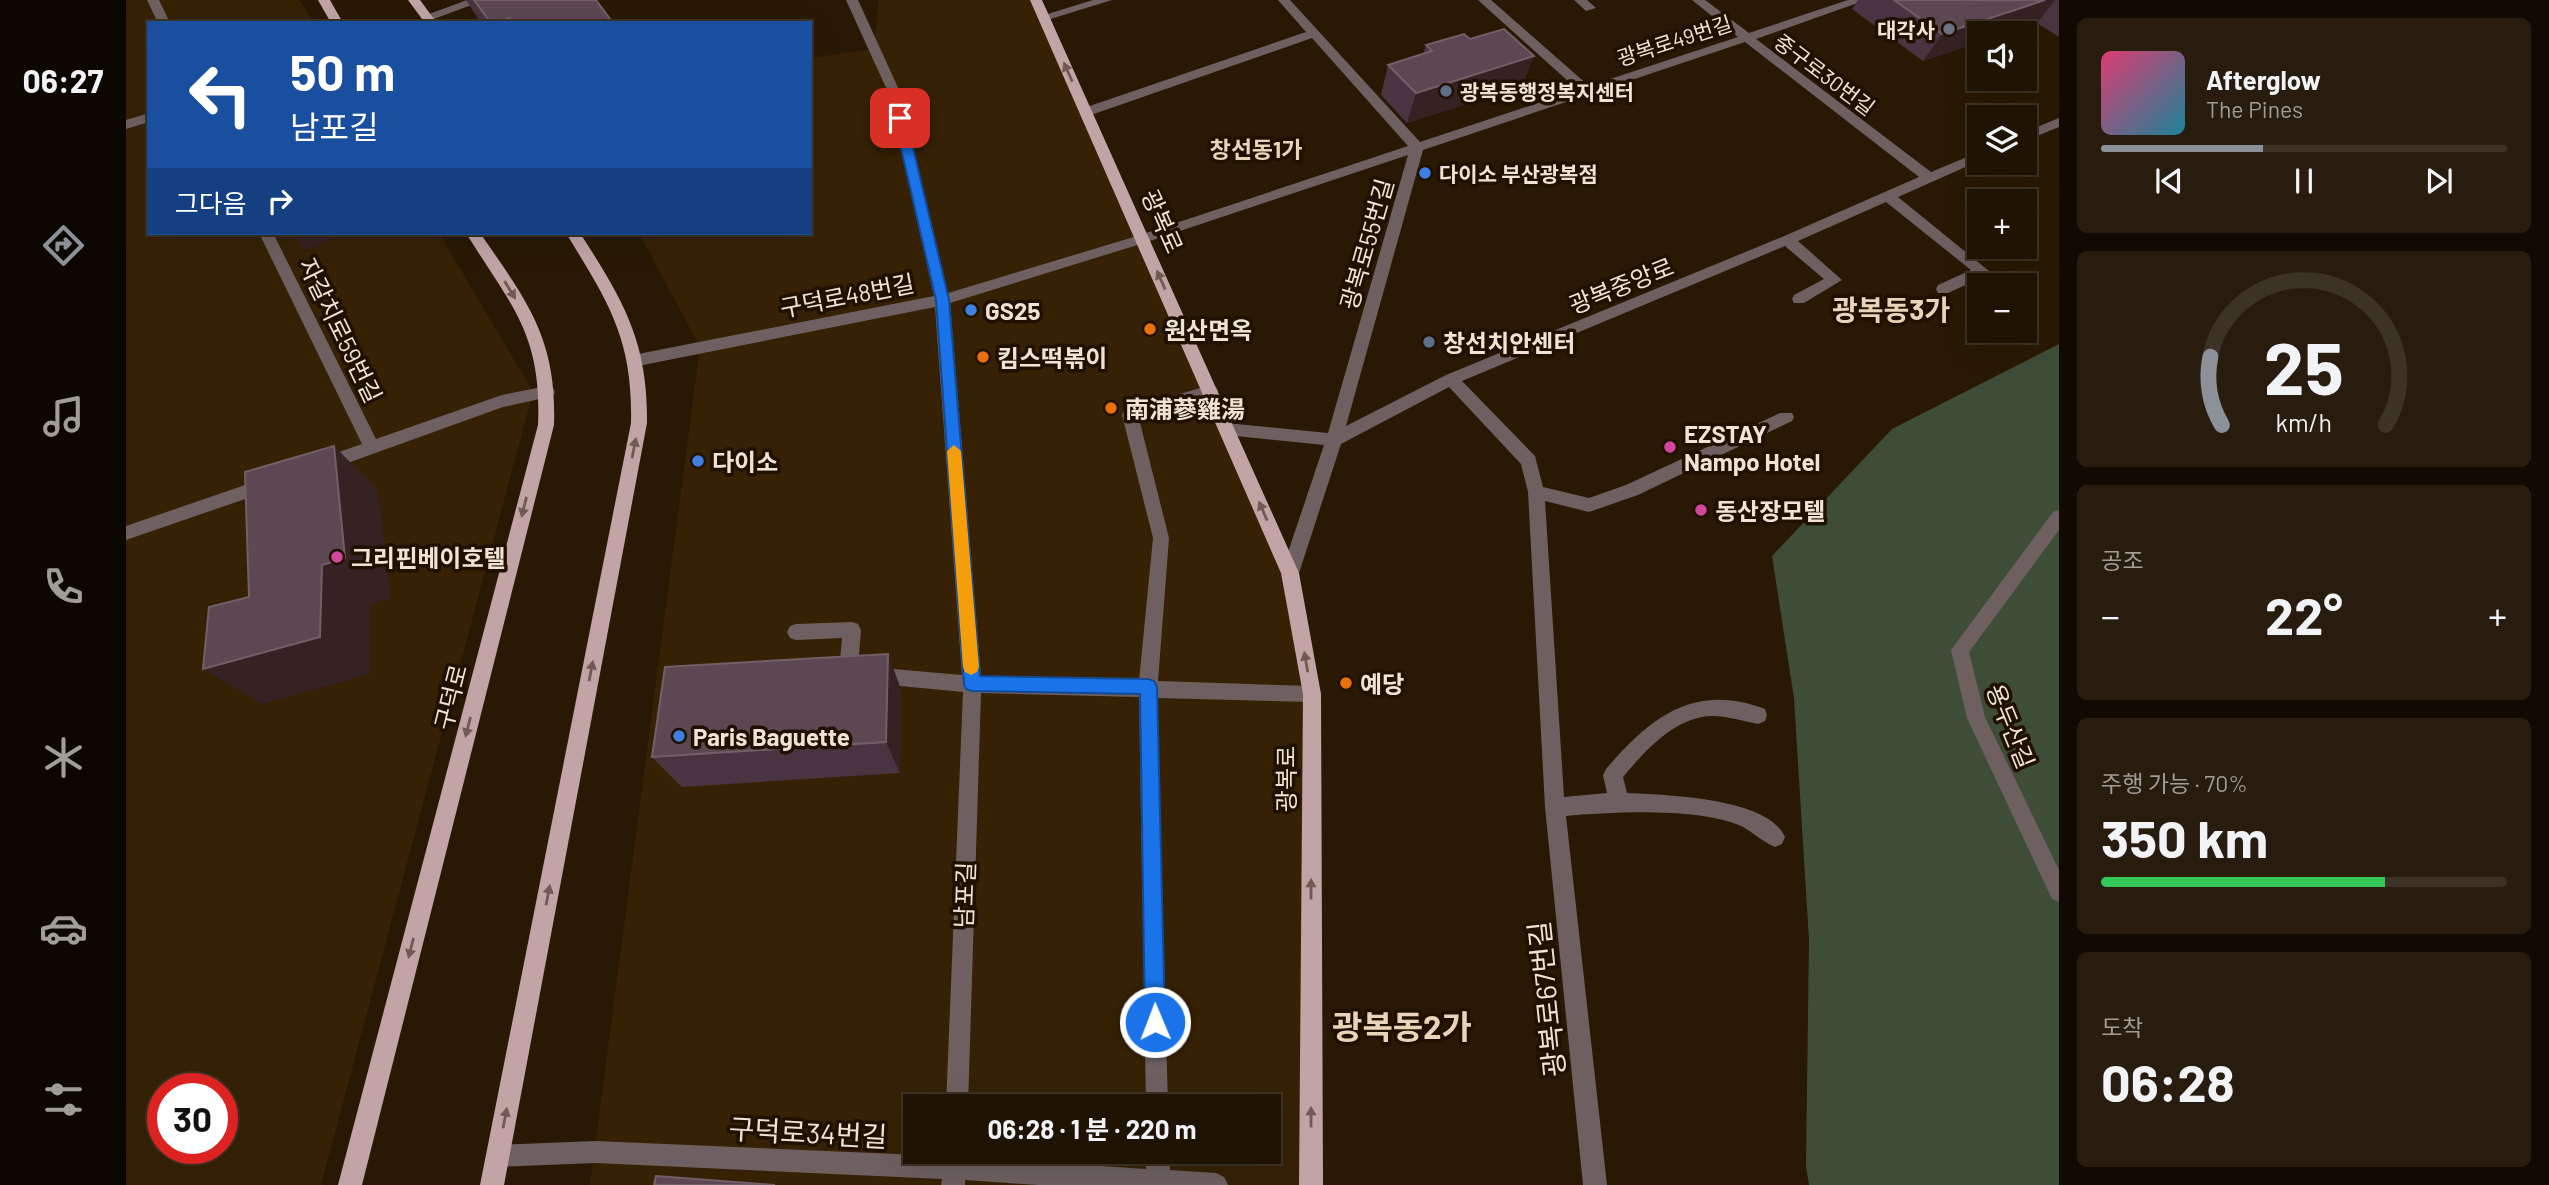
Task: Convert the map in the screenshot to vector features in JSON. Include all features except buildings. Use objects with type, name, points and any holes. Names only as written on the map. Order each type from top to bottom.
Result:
[{"type":"main road","points":[[324,0],[336,21]]},
{"type":"main road","points":[[414,0],[429,20]]},
{"type":"main road","name":"광복로","points":[[1036,0],[1290,573],[1312,694],[1311,1185]]},
{"type":"main road","name":"구덕로","points":[[350,1185],[546,425],[547,392],[542,355],[525,318],[474,235]]},
{"type":"main road","points":[[492,1185],[639,423],[641,390],[638,360],[620,309],[574,235]]},
{"type":"street","points":[[153,0],[163,21]]},
{"type":"street","points":[[429,20],[479,0]]},
{"type":"street","name":"남포길","points":[[852,0],[894,92],[942,300],[972,684],[957,1094]]},
{"type":"street","points":[[1044,17],[1106,0]]},
{"type":"street","points":[[1284,0],[1417,147]]},
{"type":"street","points":[[1484,0],[1587,91]]},
{"type":"street","name":"중구로30번길","points":[[1698,0],[1930,178]]},
{"type":"street","name":"광복로49번길","points":[[1142,239],[1860,0]]},
{"type":"street","points":[[1086,111],[1314,33]]},
{"type":"street","points":[[126,125],[147,118]]},
{"type":"street","points":[[2037,132],[2059,122]]},
{"type":"street","name":"광복로55번길","points":[[1334,440],[1417,147]]},
{"type":"street","name":"광복중앙로","points":[[1334,440],[1451,379],[1787,240],[1967,161]]},
{"type":"street","points":[[1888,196],[1982,271],[1943,289]]},
{"type":"street","name":"자갈치로59번길","points":[[267,235],[372,448]]},
{"type":"street","name":"구덕로48번길","points":[[638,360],[942,300],[1142,239]]},
{"type":"street","points":[[1787,240],[1835,280],[1799,299]]},
{"type":"street","name":"광복로67번길","points":[[1451,379],[1529,461],[1536,492],[1555,807],[1595,1185]]},
{"type":"street","points":[[1157,1094],[1148,687],[1161,538],[1130,415],[1210,391]]},
{"type":"street","points":[[307,470],[502,401],[547,392]]},
{"type":"street","points":[[1536,492],[1589,505],[1632,491],[1786,417]]},
{"type":"street","points":[[1227,429],[1334,440],[1290,573]]},
{"type":"street","points":[[126,533],[281,479]]},
{"type":"street","name":"용두산길","points":[[2059,517],[1959,650],[1976,718],[2059,892]]},
{"type":"street","points":[[796,632],[852,630],[848,673],[972,684],[1148,687],[1312,694]]},
{"type":"street","points":[[1619,802],[1613,775],[1630,754],[1674,717],[1709,708],[1758,715]]},
{"type":"street","points":[[1555,807],[1619,802],[1695,806],[1746,818],[1775,837]]},
{"type":"street","name":"구덕로34번길","points":[[498,1156],[596,1152],[954,1168],[1216,1185]]},
{"type":"street","points":[[1158,1164],[1158,1180]]},
{"type":"shaded area","points":[[126,0],[299,0],[313,21],[147,21],[147,235],[440,235],[533,392],[321,1185],[126,1185]]},
{"type":"shaded area","points":[[879,0],[1036,0],[1290,573],[1312,694],[1311,1185],[590,1185],[700,347],[640,235],[812,235],[812,58],[874,49]]},
{"type":"green space","points":[[2059,344],[2059,1185],[1809,1185],[1806,1166],[1809,940],[1794,698],[1772,556],[1892,429]]},
{"type":"slow traffic","points":[[954,451],[971,667]]},
{"type":"place","name":"대각사","points":[[1949,29]]},
{"type":"place","name":"광복동행정복지센터","points":[[1446,91]]},
{"type":"place","name":"다이소 부산광복점","points":[[1425,173]]},
{"type":"place","name":"GS25","points":[[971,310]]},
{"type":"place","name":"원산면옥","points":[[1150,329]]},
{"type":"place","name":"창선치안센터","points":[[1429,342]]},
{"type":"place","name":"킴스떡볶이","points":[[983,357]]},
{"type":"place","name":"南浦蔘雞湯","points":[[1111,408]]},
{"type":"place","name":"EZSTAY Nampo Hotel","points":[[1670,447]]},
{"type":"place","name":"다이소","points":[[698,461]]},
{"type":"place","name":"동산장모텔","points":[[1701,510]]},
{"type":"place","name":"그리핀베이호텔","points":[[337,557]]},
{"type":"place","name":"예당","points":[[1346,683]]},
{"type":"place","name":"Paris Baguette","points":[[679,736]]},
{"type":"district","name":"창선동1가","points":[[1256,149]]},
{"type":"district","name":"광복동3가","points":[[1891,309]]},
{"type":"district","name":"광복동2가","points":[[1402,1026]]},
{"type":"route","points":[[900,118],[942,300],[972,684],[1148,687],[1155,1022]]}]
